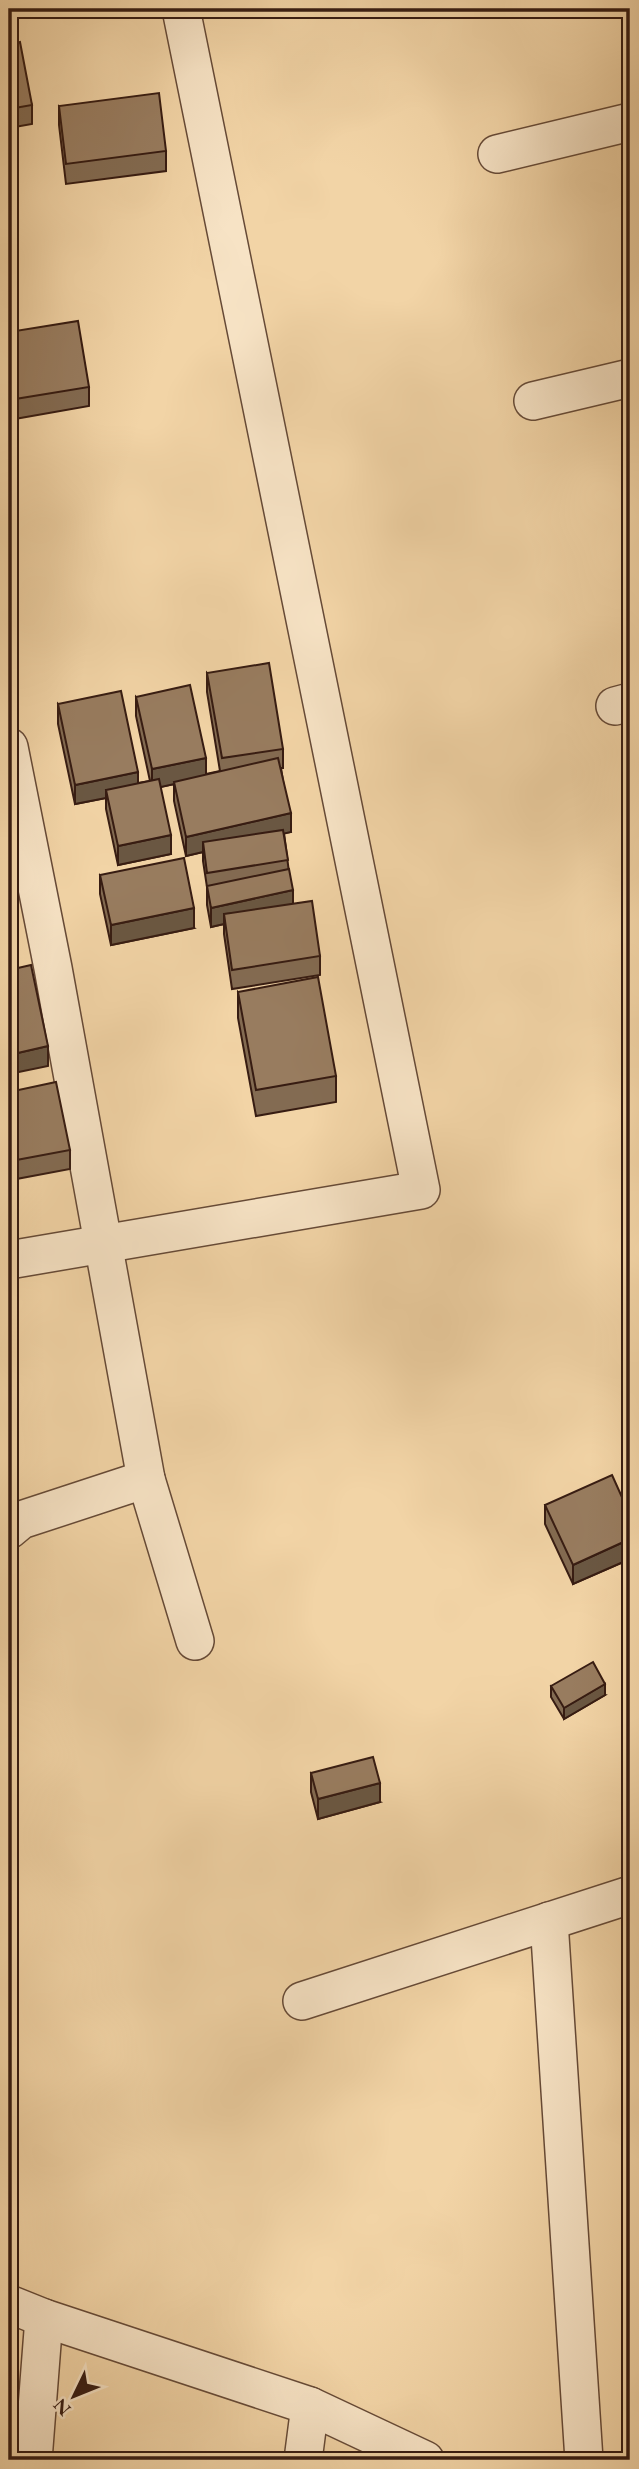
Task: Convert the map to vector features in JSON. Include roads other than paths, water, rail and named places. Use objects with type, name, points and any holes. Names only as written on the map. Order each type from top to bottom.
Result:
[{"type":"street","points":[[9,1261],[421,1190],[181,9]]},
{"type":"street","points":[[497,154],[630,122]]},
{"type":"street","points":[[533,401],[630,378]]},
{"type":"street","points":[[9,747],[36,971],[102,1244],[146,1479],[195,1641]]},
{"type":"street","points":[[9,1530],[21,1520],[146,1479]]},
{"type":"street","points":[[302,2001],[630,1895]]},
{"type":"street","points":[[550,1921],[583,2460]]},
{"type":"street","points":[[9,2304],[310,2406],[425,2460]]},
{"type":"street","points":[[33,2460],[44,2318]]},
{"type":"street","points":[[303,2460],[310,2406]]}]
